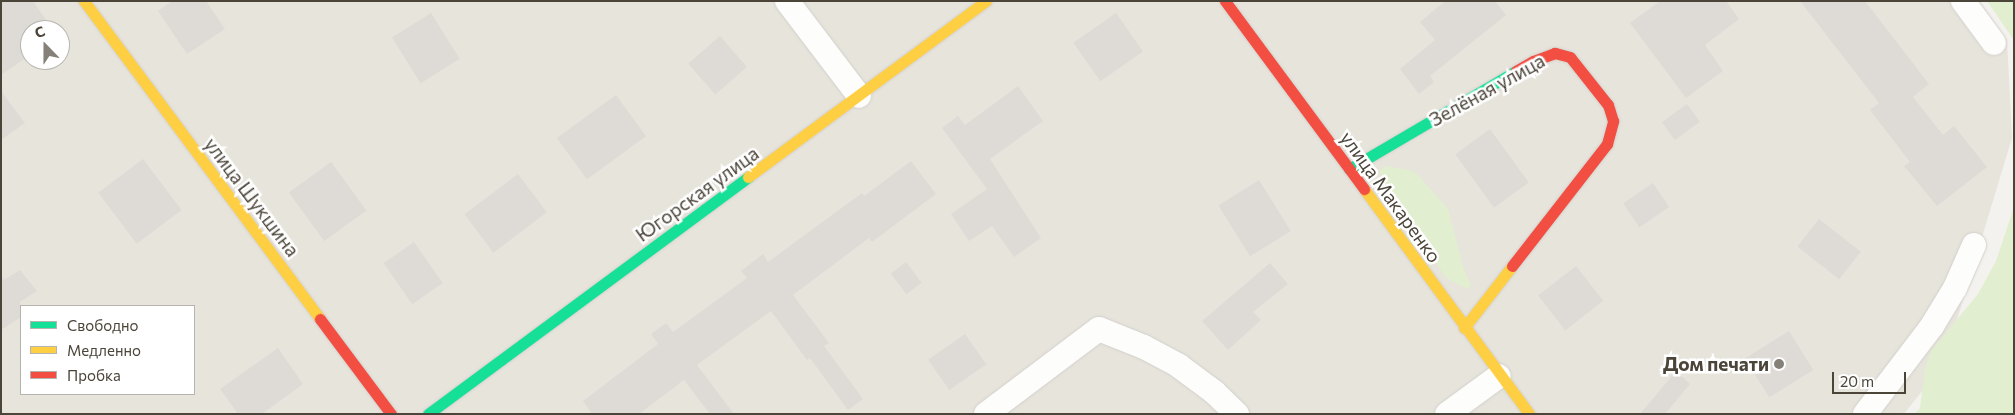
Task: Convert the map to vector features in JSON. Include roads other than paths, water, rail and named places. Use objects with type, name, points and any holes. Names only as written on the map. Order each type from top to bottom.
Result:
[{"type":"street","name":"улица Шукшина","points":[[84,1],[391,414]]},
{"type":"street","points":[[787,1],[858,96]]},
{"type":"street","name":"Югорская улица","points":[[428,414],[986,1]]},
{"type":"street","name":"улица Макаренко","points":[[1225,1],[1528,414]]},
{"type":"street","points":[[1963,1],[1994,43]]},
{"type":"street","name":"Зелёная улица","points":[[1350,169],[1533,61],[1555,53],[1570,57],[1608,106],[1613,122],[1607,144],[1464,328]]},
{"type":"street","points":[[1865,414],[1932,326],[1955,288],[1974,245]]},
{"type":"street","points":[[986,414],[1099,329],[1144,347],[1179,366],[1214,392],[1237,414]]},
{"type":"street","points":[[1447,414],[1499,376]]},
{"type":"place","name":"Дом печати","points":[[1779,364]]}]
